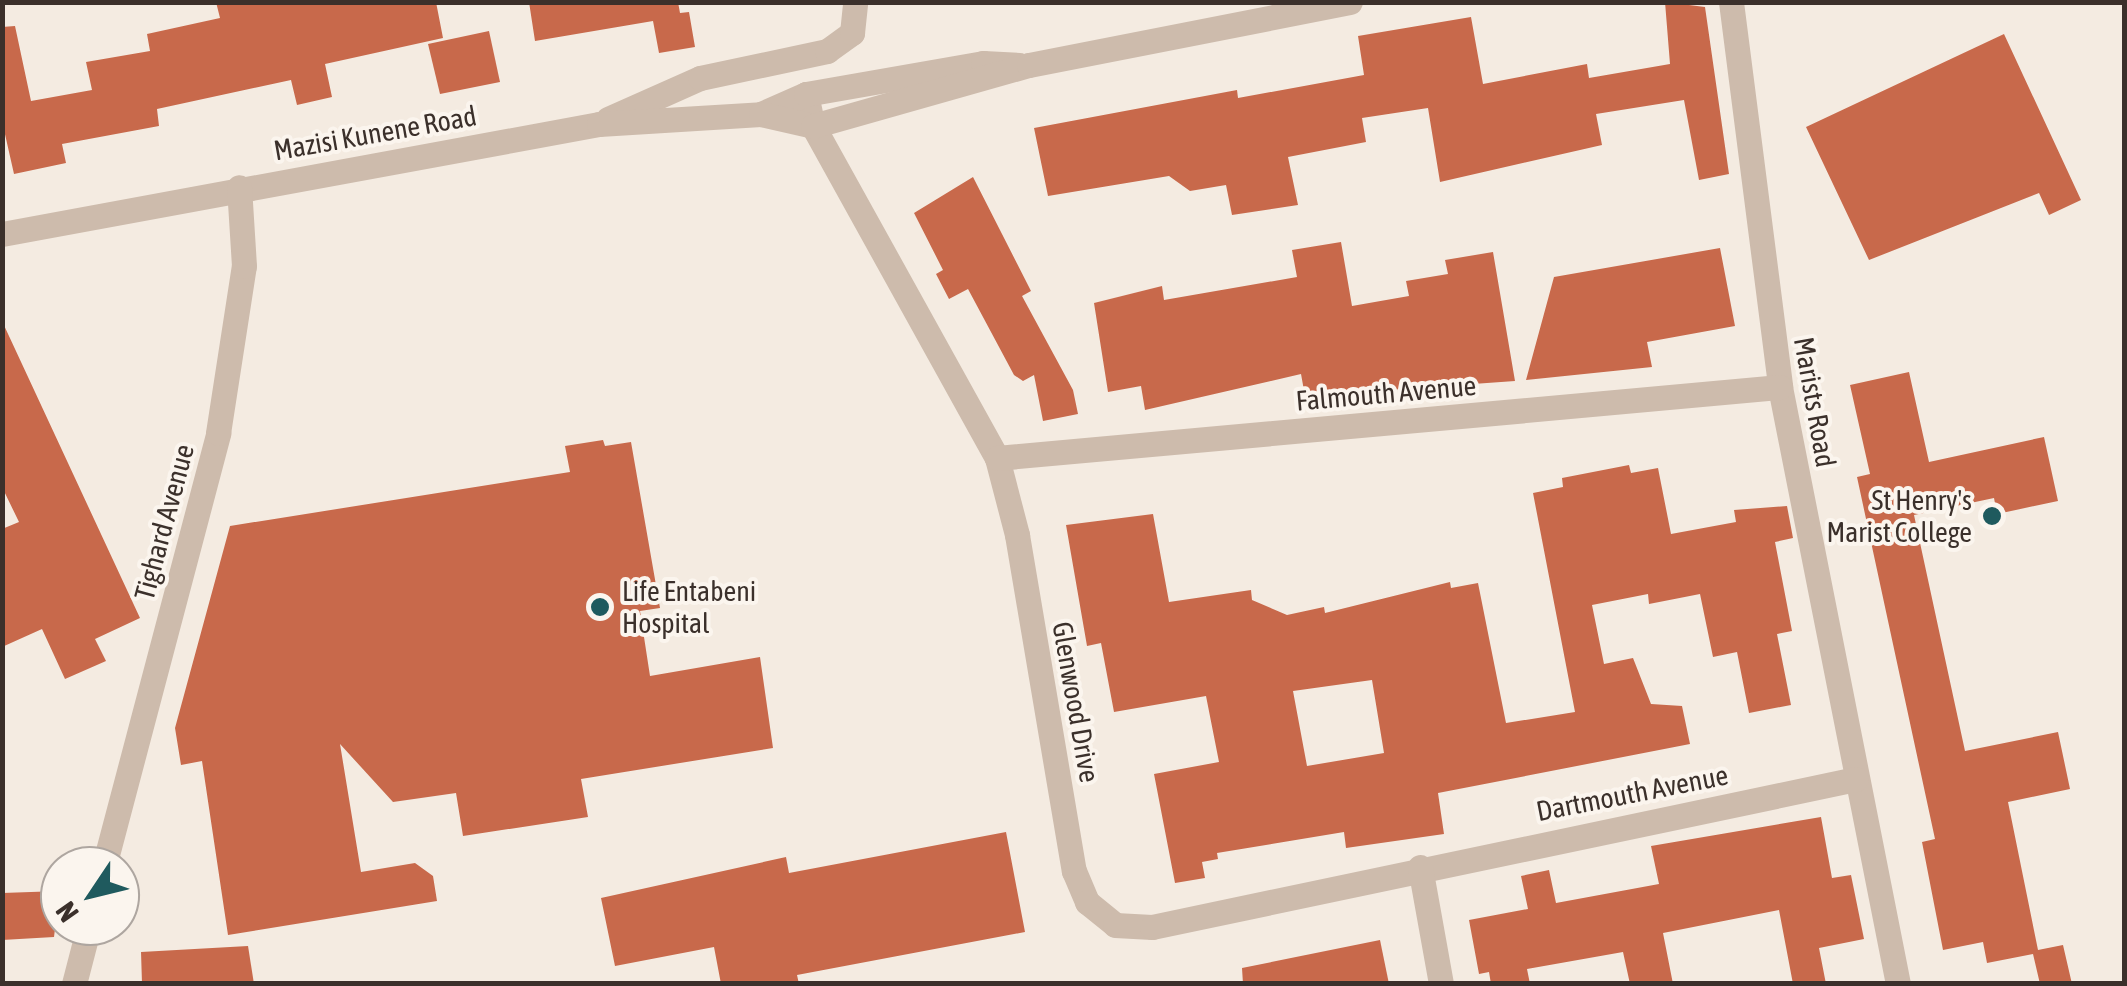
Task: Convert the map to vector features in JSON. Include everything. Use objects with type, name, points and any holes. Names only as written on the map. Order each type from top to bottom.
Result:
[{"type":"street","points":[[599,124],[700,78],[827,51],[852,32],[855,2]]},
{"type":"street","name":"Mazisi Kunene Road","points":[[2,234],[599,124],[761,114],[813,126],[1029,65],[1350,2]]},
{"type":"street","name":"Marists Road","points":[[1731,2],[1780,387],[1898,984]]},
{"type":"street","name":"Mazisi Kunene Road","points":[[761,114],[806,94],[983,63],[1029,65]]},
{"type":"street","name":"Glenwood Drive","points":[[806,94],[813,126],[997,458],[1016,534],[1074,871],[1087,902],[1116,925],[1152,927],[1420,867]]},
{"type":"street","name":"Tighard Avenue","points":[[109,846],[218,432],[244,266],[239,188]]},
{"type":"street","name":"Falmouth Avenue","points":[[997,458],[1780,387]]},
{"type":"street","name":"Dartmouth Avenue","points":[[1420,867],[1856,779]]},
{"type":"street","points":[[1420,867],[1442,984]]},
{"type":"street","points":[[74,984],[83,946]]},
{"type":"building","points":[[216,2],[436,2],[443,38],[325,64],[332,97],[297,105],[291,80],[157,109],[159,126],[62,144],[66,163],[14,174],[2,121],[2,27],[15,26],[31,101],[92,90],[86,62],[150,51],[147,34],[220,18]]},
{"type":"building","points":[[529,2],[678,2],[680,13],[689,12],[695,47],[659,53],[653,21],[535,41]]},
{"type":"building","points":[[1665,2],[1705,7],[1729,174],[1699,180],[1684,100],[1596,114],[1602,145],[1440,182],[1428,108],[1362,118],[1366,142],[1288,157],[1298,205],[1232,215],[1226,185],[1190,191],[1169,176],[1048,196],[1034,128],[1237,90],[1238,98],[1364,75],[1358,36],[1471,17],[1483,84],[1587,64],[1589,78],[1670,64]]},
{"type":"building","points":[[489,31],[500,82],[440,94],[428,44]]},
{"type":"building","points":[[2004,34],[2081,200],[2049,215],[2039,193],[1869,260],[1806,127]]},
{"type":"building","points":[[973,177],[1031,291],[1022,296],[1073,390],[1078,414],[1043,421],[1034,375],[1023,381],[1014,375],[968,289],[949,299],[936,274],[943,270],[914,213]]},
{"type":"building","points":[[1341,242],[1352,306],[1409,296],[1406,281],[1448,274],[1445,260],[1493,252],[1515,381],[1305,396],[1301,374],[1145,410],[1141,386],[1108,392],[1094,303],[1162,286],[1164,300],[1297,277],[1292,250]]},
{"type":"building","points":[[1720,248],[1735,326],[1647,342],[1652,367],[1526,380],[1554,277]]},
{"type":"building","points":[[2,321],[140,618],[95,639],[106,661],[65,679],[42,629],[2,647],[2,529],[19,522],[2,487]]},
{"type":"building","points":[[1909,372],[1929,462],[2044,437],[2058,501],[1997,514],[1994,498],[1914,515],[1965,751],[2058,732],[2070,789],[2008,802],[2038,950],[2063,945],[2072,984],[2040,984],[2033,954],[1987,963],[1983,942],[1943,950],[1922,842],[1935,839],[1857,477],[1870,474],[1850,385]]},
{"type":"building","points":[[603,440],[605,446],[631,442],[660,608],[640,611],[650,676],[760,657],[773,748],[581,779],[588,817],[463,836],[456,793],[393,802],[340,744],[361,872],[415,863],[433,876],[437,901],[228,935],[202,761],[181,765],[175,728],[230,526],[570,472],[565,446]]},
{"type":"building","points":[[1629,465],[1631,473],[1658,468],[1671,534],[1736,522],[1734,510],[1787,506],[1793,538],[1775,542],[1792,631],[1777,634],[1791,705],[1749,713],[1737,652],[1713,657],[1700,594],[1649,604],[1648,594],[1592,605],[1604,664],[1633,658],[1651,704],[1682,706],[1690,744],[1438,793],[1444,834],[1346,848],[1344,832],[1217,853],[1218,859],[1202,862],[1205,878],[1175,883],[1154,774],[1219,762],[1206,696],[1114,712],[1101,643],[1087,646],[1066,525],[1153,514],[1169,602],[1251,590],[1252,600],[1287,615],[1324,607],[1325,613],[1450,582],[1451,588],[1478,583],[1506,723],[1575,712],[1533,493],[1563,487],[1562,478]],"holes":[[[1372,680],[1384,753],[1307,766],[1293,691]]]},
{"type":"building","points":[[1821,817],[1832,878],[1851,875],[1864,939],[1819,948],[1826,984],[1793,984],[1779,910],[1663,933],[1673,984],[1630,984],[1623,952],[1527,969],[1530,984],[1491,984],[1489,972],[1479,974],[1469,920],[1528,909],[1521,876],[1549,870],[1556,903],[1659,884],[1651,846]]},
{"type":"building","points":[[1006,832],[1025,932],[797,975],[799,984],[721,984],[714,947],[615,966],[601,898],[786,857],[789,873]]},
{"type":"building","points":[[40,892],[40,938],[2,940],[2,893]]},
{"type":"building","points":[[1380,940],[1389,984],[1243,984],[1242,968]]},
{"type":"building","points":[[248,946],[254,984],[142,984],[141,952]]},
{"type":"place","name":"St Henry's Marist College","points":[[1992,516]]},
{"type":"place","name":"Life Entabeni Hospital","points":[[600,607]]}]
